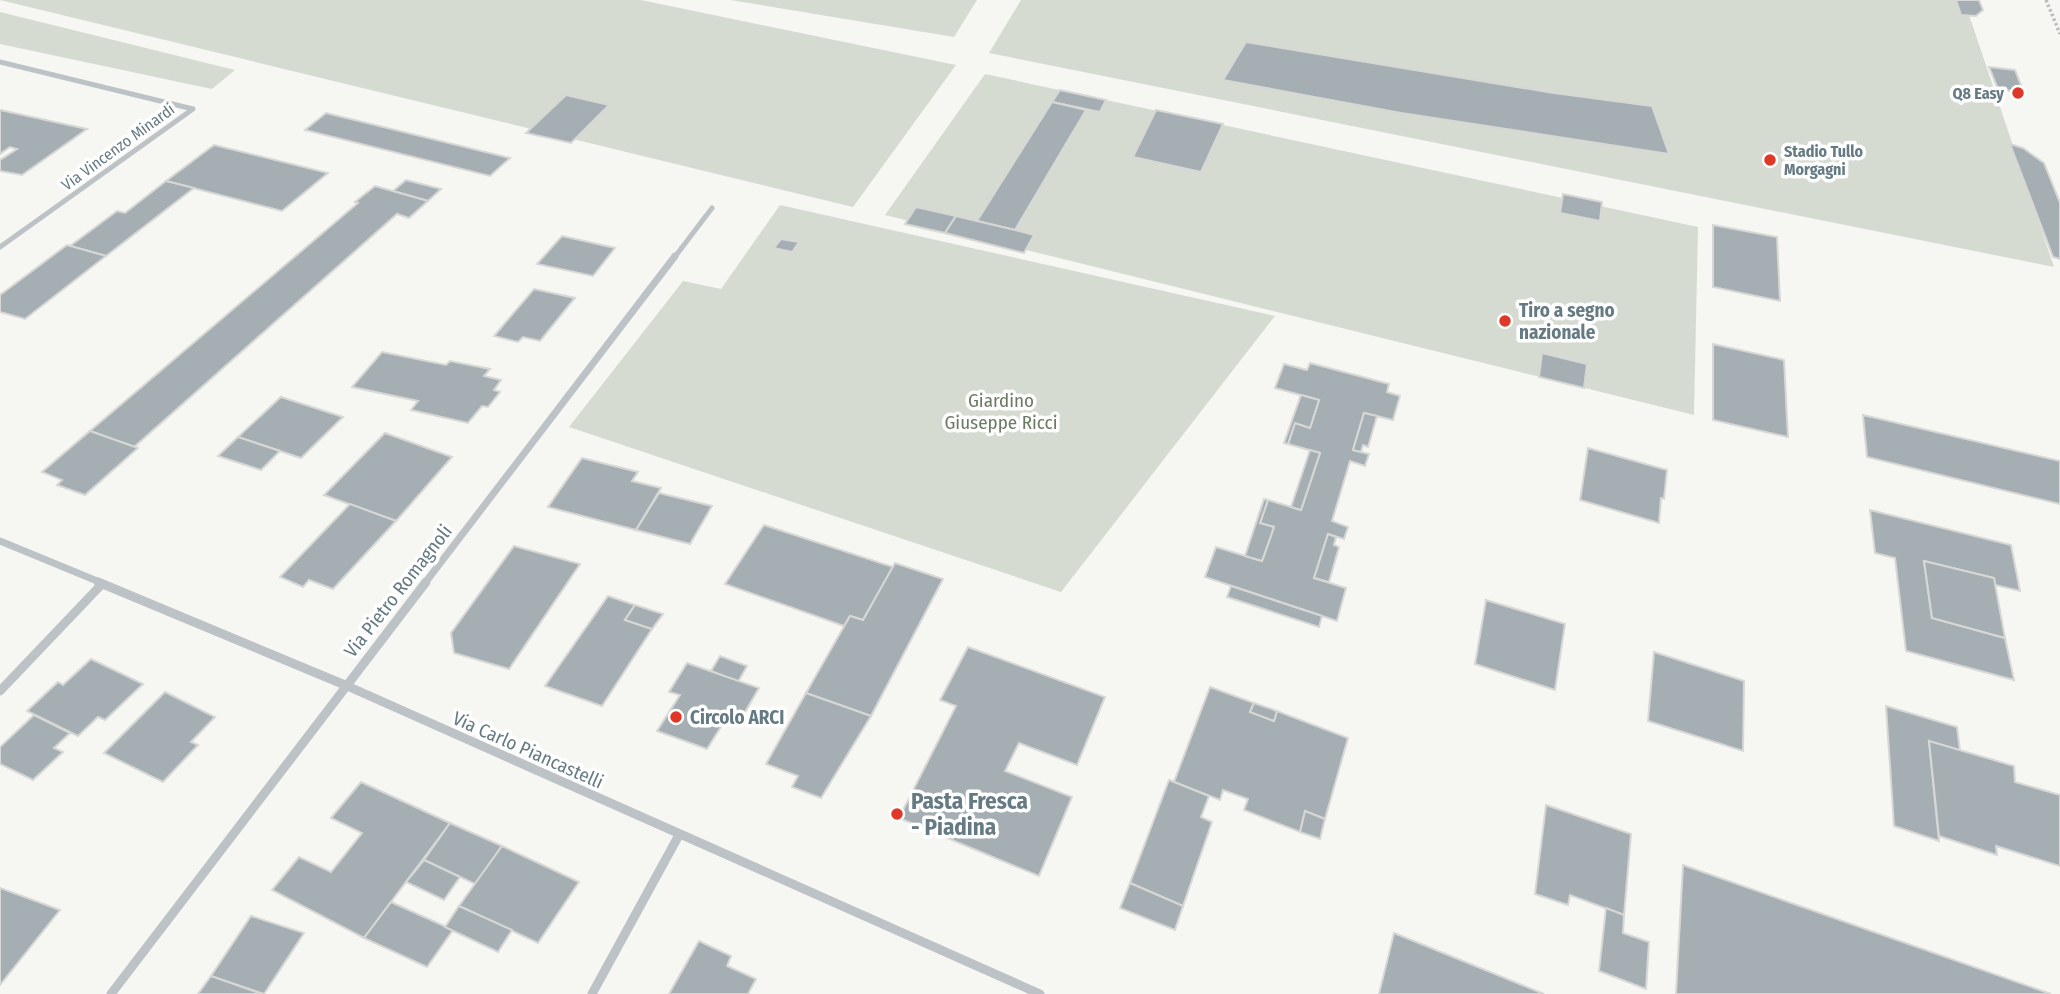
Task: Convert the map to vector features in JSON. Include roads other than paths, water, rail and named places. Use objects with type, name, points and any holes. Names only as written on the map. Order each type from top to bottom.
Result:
[{"type":"street","name":"Via Vincenzo Minardi","points":[[0,62],[192,109],[0,247]]},
{"type":"street","name":"Via Pietro Romagnoli","points":[[111,994],[712,208]]},
{"type":"street","name":"Via Carlo Piancastelli","points":[[0,541],[345,685],[1040,994]]},
{"type":"street","points":[[0,691],[101,585]]},
{"type":"street","points":[[592,994],[679,835]]},
{"type":"place","name":"Q8 Easy","points":[[2018,93]]},
{"type":"place","name":"Stadio Tullo Morgagni","points":[[1770,160]]},
{"type":"place","name":"Tiro a segno nazionale","points":[[1505,321]]},
{"type":"place","name":"Circolo ARCI","points":[[676,717]]},
{"type":"place","name":"Pasta Fresca - Piadina","points":[[897,814]]},
{"type":"park label","name":"Giardino Giuseppe Ricci","points":[[1001,411]]}]
